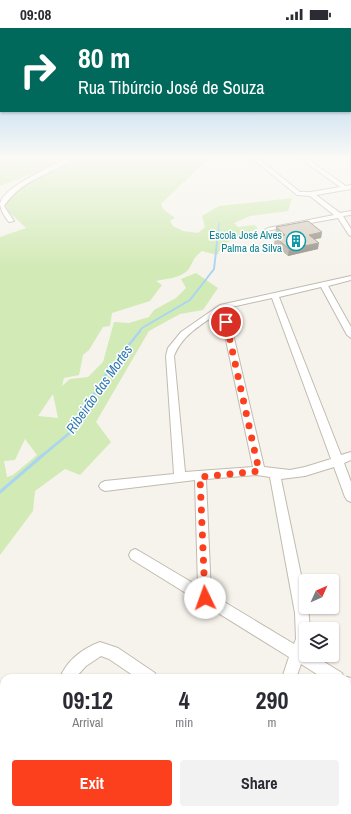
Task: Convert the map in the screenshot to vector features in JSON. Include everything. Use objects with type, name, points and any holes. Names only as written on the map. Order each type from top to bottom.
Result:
[{"type":"street","points":[[8,196],[5,198],[1,206],[11,221]]},
{"type":"street","points":[[313,196],[340,216],[351,234]]},
{"type":"street","points":[[268,230],[351,214]]},
{"type":"street","points":[[180,477],[170,356],[172,347],[199,322],[223,307],[351,278]]},
{"type":"street","points":[[324,284],[351,335]]},
{"type":"street","points":[[275,296],[351,497]]},
{"type":"street","points":[[223,307],[259,471]]},
{"type":"street","points":[[105,486],[180,477],[200,477],[259,471],[275,475],[290,474],[351,456]]},
{"type":"street","points":[[275,475],[302,613],[303,639],[291,674]]},
{"type":"street","points":[[200,477],[205,598]]},
{"type":"street","points":[[135,555],[330,674]]},
{"type":"street","points":[[69,674],[72,669],[85,656],[100,649],[113,654],[144,674]]},
{"type":"green space","points":[[11,196],[170,196],[161,204],[163,209],[175,218],[170,221],[173,226],[183,231],[198,233],[205,227],[202,216],[219,206],[292,198],[288,211],[250,216],[234,223],[238,227],[254,225],[258,228],[224,244],[217,255],[202,251],[184,273],[172,278],[156,281],[162,285],[150,301],[112,313],[110,326],[103,327],[89,350],[83,355],[79,375],[64,378],[62,386],[70,379],[88,377],[103,362],[114,322],[129,323],[149,317],[154,310],[176,298],[186,288],[181,279],[196,273],[218,288],[203,310],[180,314],[149,331],[96,422],[111,442],[80,475],[65,469],[35,491],[33,511],[0,555],[0,237],[26,228],[9,212],[5,204]],"holes":[[[53,394],[58,418],[38,416]],[[25,439],[37,455],[13,475],[7,477],[4,461],[15,460]]]},
{"type":"building","name":"Escola José Alves Palma da Silva","points":[[308,221],[322,232],[309,235],[319,243],[289,249],[275,237],[285,235],[276,227]]},
{"type":"waterway","name":"Ribeirão das Mortes","points":[[218,235],[219,223]]},
{"type":"waterway","name":"Ribeirão das Mortes","points":[[139,332],[142,328],[190,300],[214,269],[218,234]]},
{"type":"waterway","name":"Ribeirão das Mortes","points":[[43,455],[72,431],[108,371],[140,331]]},
{"type":"waterway","name":"Ribeirão das Mortes","points":[[0,492],[44,454]]},
{"type":"place","name":"Escola José Alves Palma da Silva","points":[[296,241]]},
{"type":"route","points":[[205,598],[200,477],[259,471],[226,322]]}]
